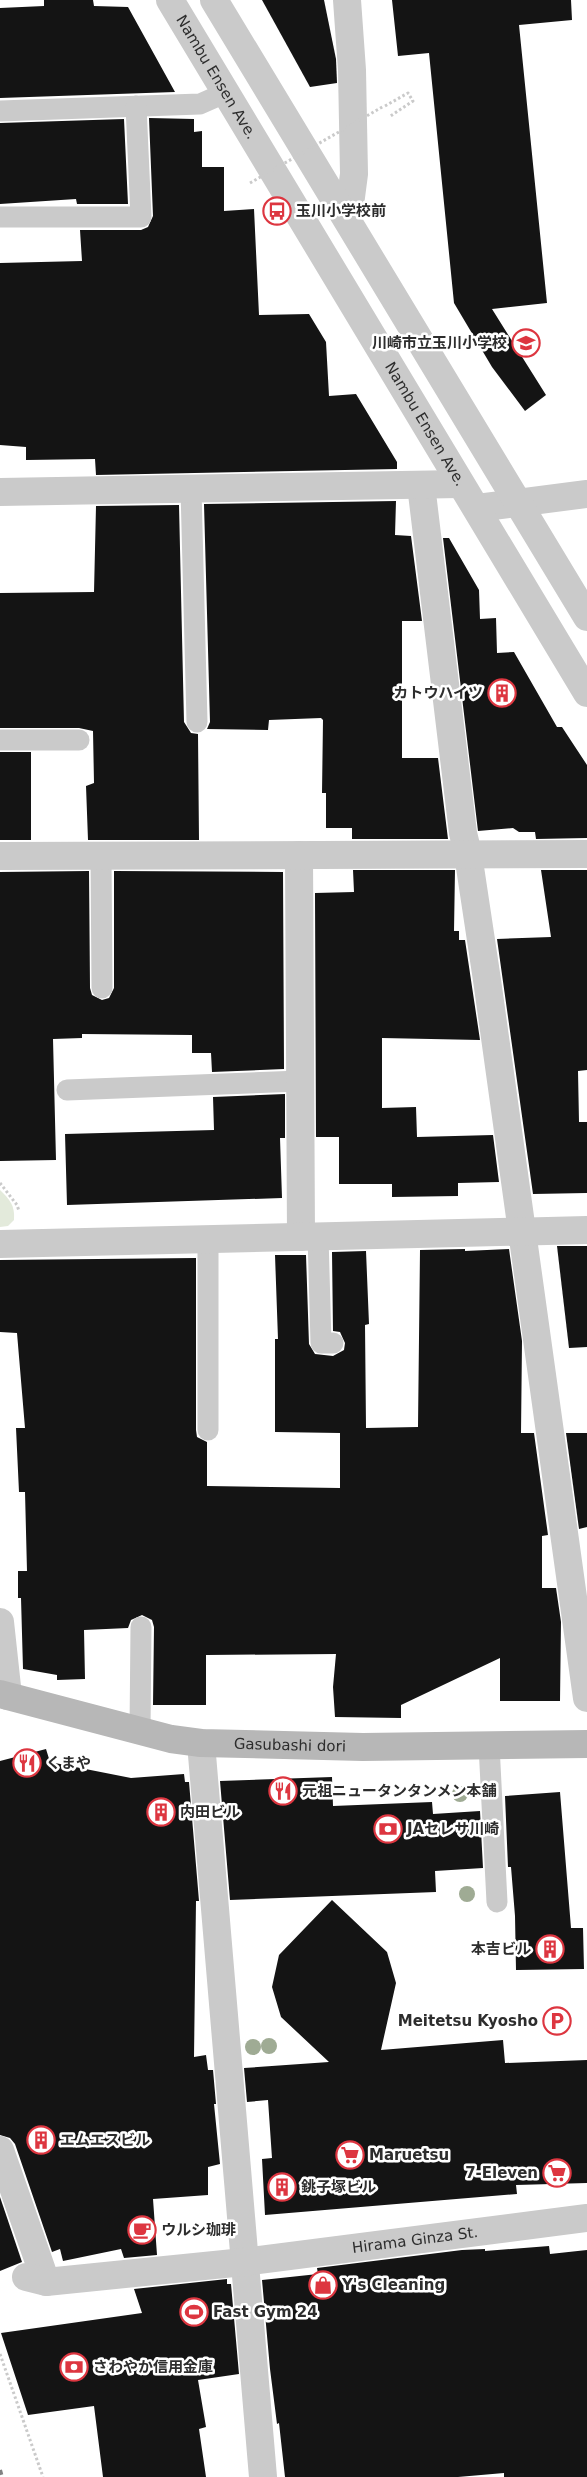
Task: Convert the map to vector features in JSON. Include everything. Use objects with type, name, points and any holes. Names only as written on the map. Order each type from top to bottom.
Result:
[{"type":"main road","name":"Gasubashi dori","points":[[4,1695],[171,1739],[201,1743],[363,1748],[587,1744]]},
{"type":"street","name":"Nambu Ensen Ave.","points":[[170,0],[587,693]]},
{"type":"street","points":[[214,0],[587,617]]},
{"type":"street","points":[[347,0],[352,70],[354,174],[348,220]]},
{"type":"street","points":[[0,492],[460,484]]},
{"type":"street","points":[[421,485],[463,833],[468,854],[587,1698]]},
{"type":"street","points":[[477,508],[587,494]]},
{"type":"street","points":[[0,856],[587,854]]},
{"type":"street","points":[[298,855],[300,1081],[309,1237]]},
{"type":"street","points":[[0,1244],[208,1239],[238,1244],[309,1237],[381,1242],[520,1232],[587,1230]]},
{"type":"street","points":[[0,1622],[4,1695]]},
{"type":"street","points":[[201,1743],[263,2477]]},
{"type":"street","name":"Hirama Ginza St.","points":[[0,2150],[36,2279],[244,2262],[587,2218]]},
{"type":"lane","points":[[0,112],[200,104],[225,93]]},
{"type":"lane","points":[[0,217],[141,217],[136,106]]},
{"type":"lane","points":[[191,489],[197,722]]},
{"type":"lane","points":[[0,740],[79,740]]},
{"type":"lane","points":[[101,856],[102,988]]},
{"type":"lane","points":[[67,1090],[300,1081]]},
{"type":"lane","points":[[309,1237],[321,1344],[333,1343]]},
{"type":"lane","points":[[208,1239],[208,1430]]},
{"type":"lane","points":[[140,1730],[141,1627]]},
{"type":"lane","points":[[489,1745],[497,1902]]},
{"type":"path","points":[[250,183],[408,93],[413,101],[389,117]]},
{"type":"path","points":[[0,2354],[43,2477]]},
{"type":"green space","points":[[0,1190],[11,1203],[14,1210],[14,1220],[8,1226],[0,1227]]},
{"type":"building","points":[[44,0],[93,0],[94,6],[128,7],[175,92],[0,98],[0,8],[44,6]]},
{"type":"building","points":[[262,0],[324,0],[336,59],[337,83],[310,87]]},
{"type":"building","points":[[392,0],[571,0],[572,20],[519,25],[547,303],[492,309],[546,395],[525,411],[492,367],[454,303],[429,53],[398,56]]},
{"type":"building","points":[[149,118],[194,119],[194,132],[202,131],[202,167],[224,167],[224,211],[254,209],[259,315],[309,314],[326,342],[329,396],[356,394],[397,462],[397,469],[96,475],[95,459],[26,460],[26,447],[0,445],[0,263],[82,261],[80,230],[141,230],[148,227],[153,216]]},
{"type":"building","points":[[124,119],[128,204],[77,204],[76,199],[0,204],[0,123]]},
{"type":"building","points":[[396,501],[395,535],[411,536],[422,621],[402,621],[402,758],[438,758],[448,839],[352,839],[352,828],[326,828],[326,793],[322,793],[323,720],[321,718],[269,720],[268,730],[207,729],[210,722],[204,504]]},
{"type":"building","points":[[179,505],[184,722],[191,733],[198,734],[199,840],[88,840],[86,786],[94,783],[93,731],[79,728],[0,728],[0,593],[94,592],[96,506]]},
{"type":"building","points":[[443,538],[449,538],[479,590],[480,619],[496,618],[497,653],[514,652],[557,727],[562,727],[587,765],[587,838],[536,839],[535,832],[519,832],[513,828],[478,831]]},
{"type":"building","points":[[0,752],[31,752],[31,840],[0,840]]},
{"type":"building","points":[[353,870],[455,870],[454,931],[459,931],[459,940],[465,940],[480,1040],[382,1038],[382,1108],[416,1107],[417,1137],[493,1135],[499,1182],[458,1183],[458,1196],[392,1197],[392,1184],[339,1184],[339,1137],[316,1137],[315,893],[354,892]]},
{"type":"building","points":[[541,870],[587,870],[587,1070],[578,1071],[579,1122],[587,1122],[587,1193],[533,1194],[497,939],[551,937]]},
{"type":"building","points":[[89,871],[90,988],[92,995],[102,1000],[109,998],[114,988],[114,871],[283,872],[284,1069],[212,1072],[211,1053],[192,1053],[192,1035],[82,1034],[82,1038],[53,1039],[56,1160],[0,1161],[0,872]]},
{"type":"building","points":[[285,1094],[285,1138],[280,1138],[282,1198],[67,1205],[65,1134],[214,1130],[213,1097]]},
{"type":"building","points":[[557,1246],[587,1246],[587,1347],[569,1348]]},
{"type":"building","points":[[465,1249],[465,1251],[509,1249],[522,1341],[521,1433],[534,1433],[548,1535],[542,1536],[542,1588],[556,1588],[561,1622],[560,1701],[500,1701],[500,1658],[401,1705],[401,1718],[335,1717],[333,1687],[336,1654],[206,1655],[206,1705],[153,1705],[154,1627],[152,1620],[142,1615],[131,1620],[128,1628],[84,1630],[85,1679],[57,1680],[57,1675],[23,1669],[21,1598],[18,1598],[18,1571],[27,1571],[25,1492],[19,1492],[16,1428],[25,1428],[17,1333],[0,1332],[0,1260],[196,1258],[196,1430],[197,1437],[207,1442],[207,1486],[340,1488],[340,1433],[275,1432],[275,1339],[278,1339],[275,1255],[306,1255],[309,1344],[315,1354],[333,1356],[344,1350],[345,1343],[340,1332],[333,1331],[332,1252],[366,1251],[369,1324],[365,1325],[366,1428],[418,1427],[420,1250]]},
{"type":"building","points":[[566,1433],[587,1433],[587,1527],[579,1529]]},
{"type":"building","points":[[46,1749],[50,1762],[131,1778],[184,1774],[185,1782],[189,1782],[199,1901],[196,1901],[194,2057],[206,2055],[208,2070],[213,2070],[216,2104],[214,2104],[220,2164],[208,2167],[208,2195],[153,2199],[157,2255],[124,2258],[121,2249],[63,2261],[60,2249],[52,2252],[15,2144],[10,2138],[0,2135],[0,1761]]},
{"type":"building","points":[[332,1777],[333,1806],[432,1802],[433,1814],[480,1811],[483,1868],[435,1871],[436,1892],[230,1900],[220,1781]]},
{"type":"building","points":[[560,1792],[571,1928],[583,1928],[584,1969],[516,1970],[515,1916],[511,1867],[508,1867],[505,1796]]},
{"type":"building","points":[[332,1900],[387,1952],[396,1983],[381,2050],[503,2040],[505,2063],[587,2060],[587,2183],[516,2185],[517,2194],[265,2215],[262,2159],[272,2158],[268,2100],[247,2102],[244,2068],[329,2062],[281,2017],[272,1987],[279,1955]]},
{"type":"building","points":[[0,2197],[22,2262],[0,2271]]},
{"type":"building","points":[[549,2246],[550,2254],[587,2250],[587,2477],[504,2477],[504,2473],[458,2477],[285,2477],[270,2369],[262,2280],[318,2274],[317,2268],[462,2250],[485,2249],[485,2251]]},
{"type":"building","points":[[227,2279],[227,2284],[231,2284],[239,2374],[198,2380],[206,2427],[199,2429],[206,2477],[103,2477],[94,2406],[28,2415],[1,2333],[142,2313],[134,2289]]},
{"type":"railway","points":[[0,2470],[2,2477]]},
{"type":"place","name":"玉川小学校前","points":[[277,211]]},
{"type":"place","name":"川崎市立玉川小学校","points":[[526,343]]},
{"type":"place","name":"カトウハイツ","points":[[502,693]]},
{"type":"place","name":"くまや","points":[[27,1763]]},
{"type":"place","name":"元祖ニュータンタンメン本舗","points":[[283,1791]]},
{"type":"place","name":"内田ビル","points":[[161,1812]]},
{"type":"place","name":"JAセレサ川崎","points":[[388,1829]]},
{"type":"place","name":"本吉ビル","points":[[550,1949]]},
{"type":"place","name":"Meitetsu Kyosho","points":[[557,2021]]},
{"type":"place","name":"エムエスビル","points":[[41,2140]]},
{"type":"place","name":"Maruetsu","points":[[350,2155]]},
{"type":"place","name":"7-Eleven","points":[[557,2173]]},
{"type":"place","name":"銚子塚ビル","points":[[282,2187]]},
{"type":"place","name":"ウルシ珈琲","points":[[142,2230]]},
{"type":"place","name":"Y's Cleaning","points":[[323,2285]]},
{"type":"place","name":"Fast Gym 24","points":[[194,2312]]},
{"type":"place","name":"さわやか信用金庫","points":[[74,2367]]}]
